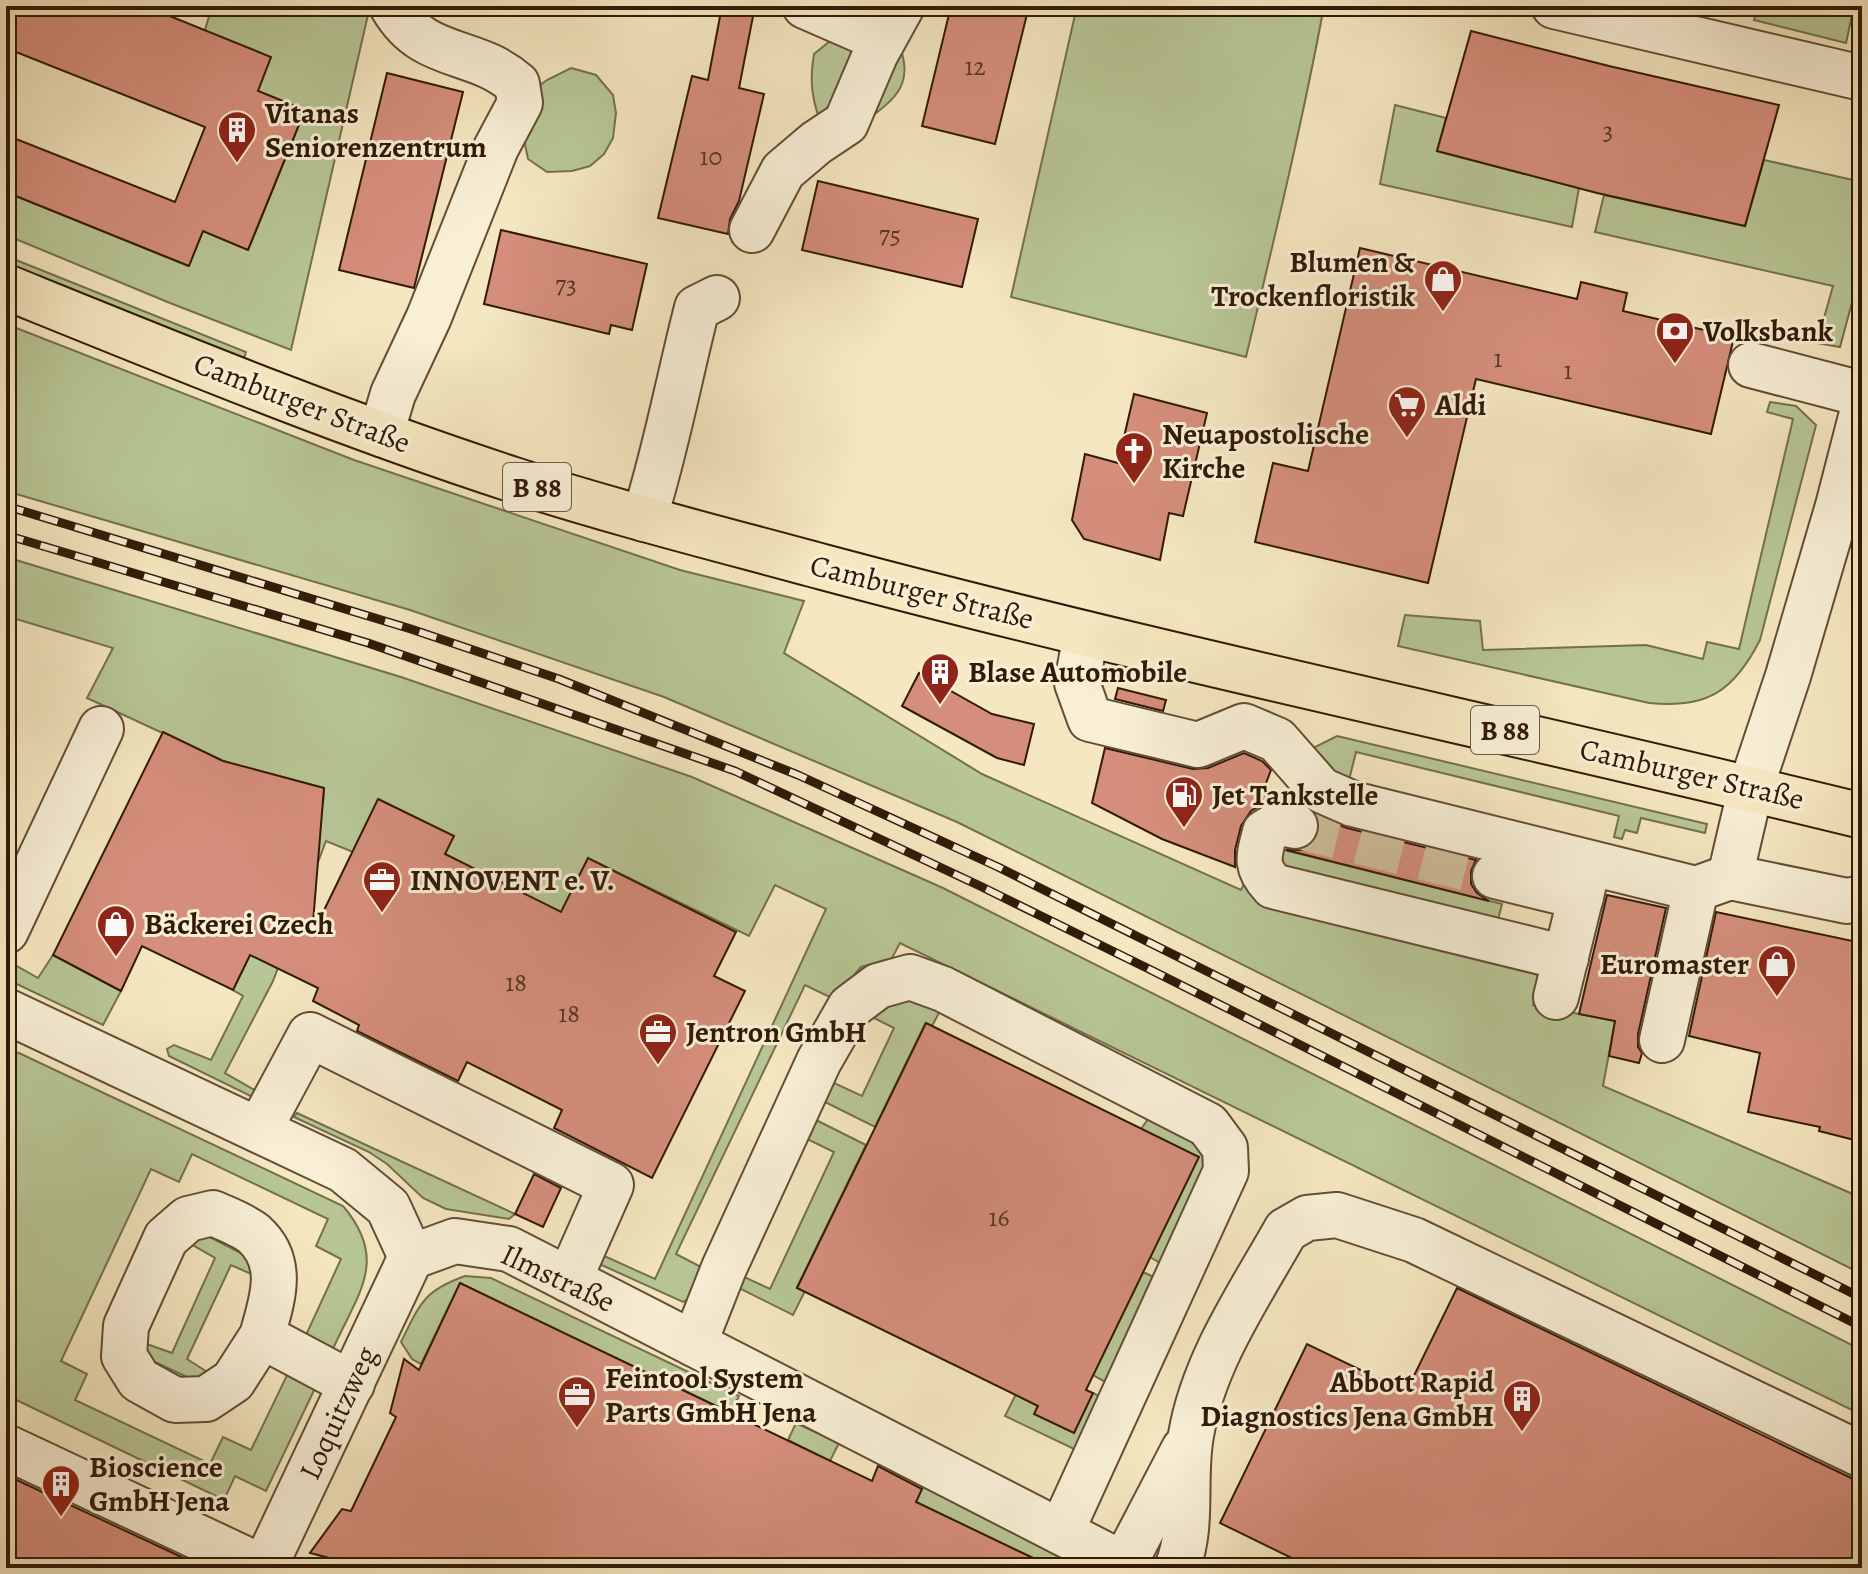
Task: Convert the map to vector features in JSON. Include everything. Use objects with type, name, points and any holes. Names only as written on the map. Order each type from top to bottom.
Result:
[{"type":"main road","name":"Camburger Straße","points":[[6,287],[381,434],[515,480],[644,519],[1086,634],[1751,787],[1862,816]]},
{"type":"street","points":[[381,434],[393,394],[429,317],[496,148],[520,103],[517,84],[500,70],[425,43],[402,24],[392,6]]},
{"type":"street","points":[[752,230],[783,171],[846,123],[892,23],[805,6]]},
{"type":"street","points":[[1554,6],[1862,78]]},
{"type":"street","points":[[644,519],[697,308],[717,298]]},
{"type":"street","points":[[1751,365],[1862,394]]},
{"type":"street","points":[[1662,1040],[1713,883],[1751,787],[1788,676],[1862,413]]},
{"type":"street","points":[[1086,634],[1077,683],[1090,719],[1198,745],[1244,726],[1277,740],[1321,790],[1353,804],[1585,880]]},
{"type":"street","points":[[1244,726],[1259,675]]},
{"type":"street","points":[[6,931],[101,729]]},
{"type":"street","points":[[1295,826],[1280,823],[1265,832],[1258,859],[1263,875],[1273,886],[1561,978],[1585,880]]},
{"type":"street","points":[[1495,876],[1713,883],[1847,901],[1862,898]]},
{"type":"street","points":[[694,1344],[724,1268],[800,1101],[850,1007],[878,986],[910,977],[943,989],[1208,1125],[1225,1148],[1226,1171],[1061,1532]]},
{"type":"street","points":[[6,1011],[343,1170],[388,1207],[411,1257]]},
{"type":"street","points":[[259,1130],[310,1035],[611,1185],[569,1280]]},
{"type":"street","points":[[1128,1566],[1190,1437],[1212,1364],[1286,1230],[1307,1218],[1337,1215],[1414,1240],[1862,1455]]},
{"type":"street","name":"Ilmstraße","points":[[411,1257],[455,1241],[509,1249],[1128,1566]]},
{"type":"street","name":"Loquitzweg","points":[[264,1568],[411,1257]]},
{"type":"street","points":[[262,1336],[352,1384]]},
{"type":"street","points":[[1177,1568],[1185,1546],[1190,1437]]},
{"type":"street","points":[[6,1447],[264,1568]]},
{"type":"green space","points":[[212,6],[370,6],[291,350],[6,235],[6,192],[188,266],[203,231],[248,250],[305,110],[258,91],[205,30]]},
{"type":"green space","points":[[1077,6],[1324,6],[1246,357],[1011,297]]},
{"type":"green space","points":[[1758,6],[1854,6],[1846,43],[1754,20]]},
{"type":"green space","points":[[846,28],[897,40],[905,70],[903,82],[889,102],[855,129],[819,118],[812,86],[814,54]]},
{"type":"green space","points":[[571,68],[596,75],[613,95],[616,113],[613,138],[604,154],[590,166],[572,171],[547,172],[528,159],[524,140],[528,94]]},
{"type":"green space","points":[[1395,105],[1446,118],[1437,151],[1579,188],[1572,227],[1380,184]]},
{"type":"green space","points":[[1764,160],[1862,182],[1862,265],[1840,347],[1817,343],[1833,286],[1595,232],[1604,195],[1745,226]]},
{"type":"green space","points":[[6,256],[246,352],[243,362],[6,267]]},
{"type":"green space","points":[[6,324],[354,460],[680,570],[804,601],[784,653],[982,774],[1241,890],[1244,884],[1541,969],[1533,1005],[1615,1021],[1603,1086],[1862,1198],[1862,1274],[957,822],[664,697],[410,610],[6,491]]},
{"type":"green space","points":[[1770,402],[1796,406],[1816,425],[1760,640],[1740,672],[1716,693],[1687,703],[1649,703],[1398,646],[1405,615],[1480,621],[1483,650],[1646,645],[1703,659],[1707,642],[1739,649],[1793,419],[1767,412]]},
{"type":"green space","points":[[6,557],[401,677],[692,777],[943,888],[1862,1350],[1862,1415],[900,943],[892,958],[861,967],[834,999],[805,985],[676,1254],[703,1268],[693,1297],[683,1302],[595,1262],[600,1254],[655,1279],[826,909],[775,885],[749,936],[588,858],[561,912],[445,854],[453,836],[379,799],[353,852],[326,841],[273,981],[225,1073],[265,1096],[263,1102],[169,1056],[167,1049],[174,1045],[211,1060],[243,996],[233,990],[323,804],[324,788],[223,761],[87,698],[113,648],[6,616]]},
{"type":"green space","points":[[1337,736],[1707,824],[1705,833],[1641,818],[1637,833],[1625,830],[1622,839],[1614,837],[1619,816],[1356,752],[1346,792],[1307,751]]},
{"type":"green space","points":[[1280,849],[1502,904],[1496,928],[1275,873]]},
{"type":"green space","points":[[53,955],[121,991],[103,1025],[6,979],[7,966],[15,965],[38,978]]},
{"type":"green space","points":[[905,994],[940,1011],[932,1026],[925,1024],[875,1127],[823,1101],[832,1082],[862,1096],[894,1028],[868,1015]]},
{"type":"green space","points":[[6,1050],[19,1053],[343,1206],[357,1226],[365,1244],[367,1261],[364,1278],[332,1351],[306,1335],[341,1259],[316,1246],[328,1219],[192,1154],[179,1182],[151,1169],[61,1361],[87,1374],[75,1400],[210,1464],[223,1437],[251,1450],[290,1369],[318,1382],[266,1491],[235,1476],[224,1500],[6,1395]]},
{"type":"green space","points":[[1153,1112],[1199,1136],[1209,1157],[1167,1267],[1150,1257],[1141,1129]]},
{"type":"green space","points":[[297,1113],[515,1214],[509,1219],[446,1209],[423,1198],[387,1164],[369,1152],[294,1117]]},
{"type":"green space","points":[[814,1119],[866,1145],[797,1287],[805,1291],[793,1315],[735,1286],[740,1275],[770,1289],[834,1152],[805,1138]]},
{"type":"green space","points":[[198,1231],[262,1264],[258,1277],[231,1265],[187,1359],[212,1375],[206,1386],[138,1354],[144,1343],[172,1353],[215,1258],[191,1244]]},
{"type":"green space","points":[[1143,1272],[1162,1281],[1111,1385],[1093,1375]]},
{"type":"green space","points":[[465,1276],[491,1278],[739,1396],[731,1413],[460,1283],[421,1364],[412,1359],[401,1342],[424,1300],[440,1287]]},
{"type":"green space","points":[[1093,1393],[1103,1398],[1083,1446],[1074,1449],[1005,1416],[1016,1394],[1038,1406],[1035,1414],[1074,1433]]},
{"type":"green space","points":[[796,1423],[839,1443],[830,1461],[788,1440]]},
{"type":"green space","points":[[924,1483],[1060,1553],[1071,1568],[1054,1568],[916,1502]]},
{"type":"building","name":"Vitanas Seniorenzentrum","points":[[6,6],[145,6],[271,57],[258,91],[305,110],[248,250],[203,231],[189,266],[6,192],[6,135],[175,202],[205,127],[6,48]]},
{"type":"building","points":[[722,6],[755,6],[739,88],[764,94],[739,201],[730,219],[728,234],[658,218],[692,76],[708,80]]},
{"type":"building","points":[[951,6],[1029,6],[995,144],[922,126]]},
{"type":"building","points":[[1471,31],[1779,105],[1745,226],[1597,193],[1437,151]]},
{"type":"building","points":[[387,73],[463,92],[414,288],[339,270]]},
{"type":"building","points":[[818,181],[978,219],[962,287],[802,250]]},
{"type":"building","points":[[501,230],[647,264],[632,330],[611,325],[609,334],[484,304]]},
{"type":"building","points":[[1360,248],[1577,299],[1581,282],[1627,293],[1623,311],[1734,337],[1711,434],[1476,379],[1428,583],[1255,542],[1273,463],[1308,471]]},
{"type":"building","name":"Neuapostolische Kirche","points":[[1134,394],[1207,413],[1183,516],[1169,513],[1160,560],[1084,539],[1072,520],[1085,454],[1118,463]]},
{"type":"building","points":[[919,673],[992,714],[1034,724],[1024,765],[997,758],[902,706]]},
{"type":"building","points":[[1118,688],[1166,700],[1163,711],[1115,699]]},
{"type":"building","points":[[163,732],[223,761],[324,788],[312,935],[378,799],[454,836],[445,854],[561,912],[588,858],[736,932],[714,976],[745,991],[652,1178],[554,1128],[562,1110],[467,1062],[458,1081],[357,1031],[359,1025],[313,1001],[318,988],[250,955],[233,990],[142,946],[121,991],[53,955]]},
{"type":"building","points":[[1105,748],[1193,769],[1208,768],[1244,753],[1262,761],[1271,770],[1263,791],[1297,801],[1284,798],[1268,801],[1251,811],[1241,826],[1235,850],[1235,867],[1162,839],[1092,803]]},
{"type":"building","points":[[1317,816],[1347,828],[1476,860],[1471,871],[1471,884],[1477,893],[1489,901],[1286,850],[1302,850],[1314,842],[1320,830]]},
{"type":"building","points":[[1607,895],[1666,908],[1638,1034],[1638,1047],[1642,1053],[1639,1063],[1609,1056],[1615,1021],[1579,1014]]},
{"type":"building","points":[[1716,912],[1862,943],[1862,1142],[1819,1131],[1820,1127],[1748,1112],[1760,1053],[1689,1036]]},
{"type":"building","points":[[926,1023],[1199,1157],[1086,1390],[1093,1393],[1074,1433],[1034,1414],[1038,1406],[797,1288]]},
{"type":"building","points":[[534,1174],[561,1188],[543,1227],[515,1214]]},
{"type":"building","name":"Feintool System Parts GmbH Jena","points":[[460,1283],[872,1481],[878,1466],[922,1489],[916,1502],[1054,1568],[324,1568],[329,1558],[310,1553],[342,1509],[351,1511],[396,1417],[390,1413],[404,1359],[419,1370]]},
{"type":"building","name":"Abbott Rapid Diagnostics Jena GmbH","points":[[1457,1288],[1851,1478],[1862,1480],[1862,1568],[1312,1568],[1220,1523],[1307,1344],[1406,1392]]},
{"type":"building","name":"Bioscience GmbH Jena","points":[[6,1475],[205,1568],[6,1568]]},
{"type":"tunnel","points":[[1295,826],[1495,876]]},
{"type":"railway","points":[[6,506],[411,629],[559,679],[798,775],[998,867],[1862,1298]]},
{"type":"railway","points":[[6,535],[368,643],[735,771],[1153,971],[1862,1327]]},
{"type":"place","name":"Vitanas Seniorenzentrum","points":[[237,164]]},
{"type":"place","name":"Blumen & Trockenfloristik","points":[[1443,313]]},
{"type":"place","name":"Volksbank","points":[[1675,365]]},
{"type":"place","name":"Aldi","points":[[1407,439]]},
{"type":"place","name":"Neuapostolische Kirche","points":[[1134,485]]},
{"type":"place","name":"Blase Automobile","points":[[940,706]]},
{"type":"place","name":"Jet Tankstelle","points":[[1184,829]]},
{"type":"place","name":"INNOVENT e. V.","points":[[382,914]]},
{"type":"place","name":"Bäckerei Czech","points":[[116,958]]},
{"type":"place","name":"Euromaster","points":[[1777,998]]},
{"type":"place","name":"Jentron GmbH","points":[[658,1066]]},
{"type":"place","name":"Feintool System Parts GmbH Jena","points":[[577,1429]]},
{"type":"place","name":"Abbott Rapid Diagnostics Jena GmbH","points":[[1522,1433]]},
{"type":"place","name":"Bioscience GmbH Jena","points":[[61,1518]]}]
